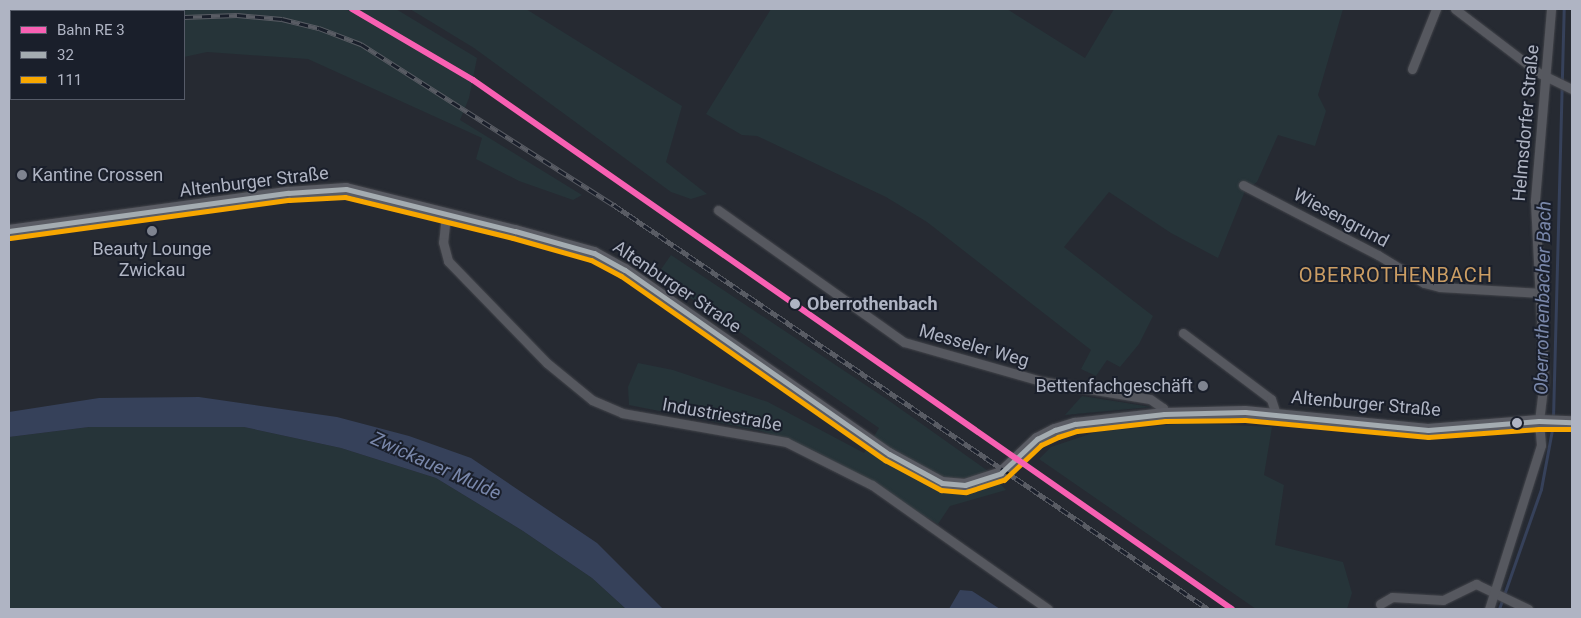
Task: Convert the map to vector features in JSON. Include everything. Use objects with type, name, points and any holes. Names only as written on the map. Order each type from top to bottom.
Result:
[{"type":"street","points":[[1412,69],[1436,9]]},
{"type":"street","points":[[1455,9],[1550,77],[1569,87]]},
{"type":"street","name":"Helmsdorfer Straße","points":[[1489,609],[1499,596],[1537,463],[1543,421],[1544,380],[1541,293],[1535,200],[1550,77],[1551,9]]},
{"type":"street","name":"Wiesengrund","points":[[1244,185],[1432,285],[1541,293]]},
{"type":"street","name":"Altenburger Straße","points":[[9,231],[288,193],[346,189],[594,253],[617,266],[889,454],[942,484],[966,485],[1001,473],[1037,439],[1055,430],[1074,424],[1164,414],[1244,412],[1428,430],[1543,421],[1567,421]]},
{"type":"street","name":"Messeler Weg","points":[[718,210],[904,342],[1041,381],[1150,399],[1163,408],[1164,414]]},
{"type":"street","name":"Industriestraße","points":[[446,215],[443,242],[448,261],[548,363],[592,400],[622,413],[786,442],[872,485],[1048,609]]},
{"type":"street","name":"Altenburger Straße","points":[[1183,333],[1271,399],[1276,414]]},
{"type":"street","points":[[1380,604],[1392,597],[1443,600],[1476,584],[1528,609]]},
{"type":"shaded area","points":[[396,9],[477,58],[469,98],[460,120],[582,195],[573,200],[519,181],[476,159],[482,138],[308,59],[207,52],[185,57],[185,10],[104,10]]},
{"type":"shaded area","points":[[410,9],[526,9],[682,106],[666,162],[707,194],[691,199],[671,192],[474,48]]},
{"type":"shaded area","points":[[771,9],[1007,9],[1085,58],[1114,9],[1343,9],[1318,95],[1326,111],[1315,146],[1278,135],[1257,182],[1245,191],[1218,258],[1171,233],[1109,192],[1064,247],[1153,316],[1139,344],[1120,367],[1107,360],[1096,376],[1081,369],[1091,350],[927,222],[886,197],[757,136],[742,135],[706,114]]},
{"type":"shaded area","points":[[671,255],[888,400],[988,471],[1006,490],[950,506],[938,524],[810,449],[761,431],[629,405],[628,387],[638,363],[673,370],[768,402],[864,453],[879,428],[657,275]]},
{"type":"shaded area","points":[[1082,396],[1120,402],[1151,407],[1065,415]]},
{"type":"shaded area","points":[[1188,423],[1272,427],[1264,475],[1284,485],[1275,545],[1343,562],[1352,593],[1347,609],[1256,609],[1039,459],[1051,447],[1096,432]]},
{"type":"shaded area","points":[[163,425],[244,427],[341,448],[436,478],[523,531],[592,578],[626,609],[9,609],[9,437],[89,427]]},
{"type":"water","name":"Zwickauer Mulde","points":[[199,397],[337,417],[409,436],[471,458],[597,543],[663,609],[626,609],[592,578],[523,531],[436,478],[341,448],[244,427],[89,427],[9,437],[9,412],[99,398]]},
{"type":"water","points":[[960,590],[972,591],[1000,609],[949,609]]},
{"type":"waterway","name":"Oberrothenbacher Bach","points":[[1553,418],[1564,9]]},
{"type":"waterway","name":"Oberrothenbacher Bach","points":[[1499,609],[1541,489],[1553,424]]},
{"type":"railway","points":[[185,17],[237,15],[282,19],[319,28],[361,44],[614,205],[1208,609]]},
{"type":"transit line","points":[[352,9],[473,80],[1232,609]]},
{"type":"transit line","name":"32","points":[[9,231],[288,193],[346,189],[515,231],[594,253],[625,270],[889,454],[942,483],[965,485],[1001,473],[1037,439],[1055,430],[1075,424],[1164,414],[1245,412],[1428,430],[1539,421],[1572,422]]},
{"type":"transit line","name":"111","points":[[10,238],[289,200],[345,197],[513,238],[591,260],[621,276],[885,460],[941,490],[966,492],[1004,480],[1041,445],[1077,431],[1165,421],[1245,420],[1428,437],[1539,429],[1572,429]]},
{"type":"place","name":"Kantine Crossen","points":[[22,175]]},
{"type":"place","name":"Beauty Lounge Zwickau","points":[[152,231]]},
{"type":"place","name":"Oberrothenbach","points":[[795,304]]},
{"type":"place","name":"Bettenfachgeschäft","points":[[1203,386]]},
{"type":"district","name":"OBERROTHENBACH","points":[[1396,275]]}]
